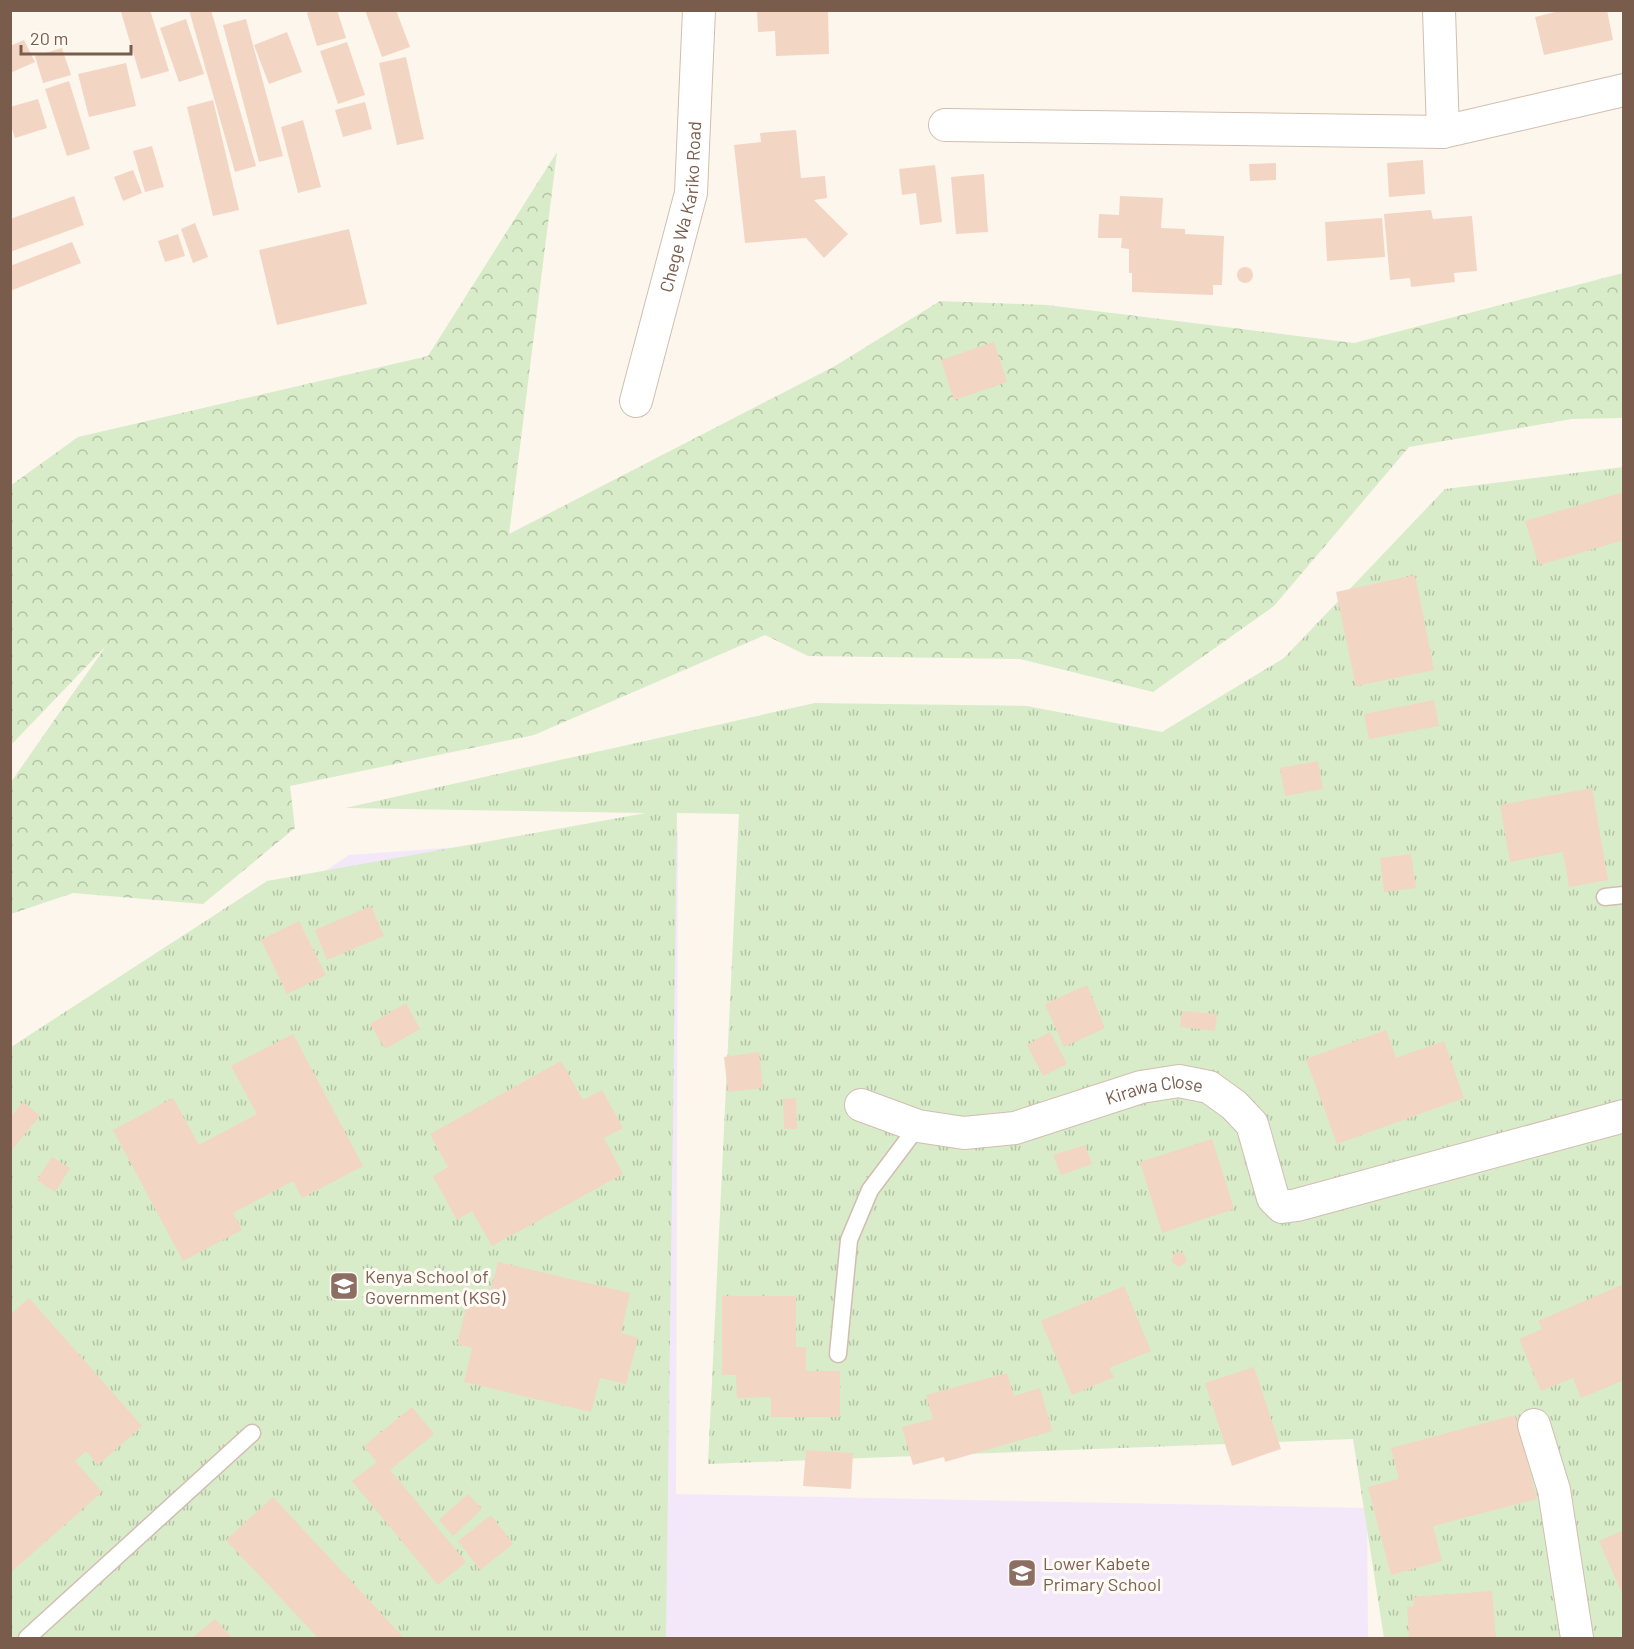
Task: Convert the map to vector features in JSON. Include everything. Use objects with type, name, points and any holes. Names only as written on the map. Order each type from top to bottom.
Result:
[{"type":"street","name":"Chege Wa Kariko Road","points":[[636,401],[692,193],[699,10]]},
{"type":"street","points":[[1439,10],[1443,132]]},
{"type":"street","points":[[945,125],[1443,132],[1623,90]]},
{"type":"street","name":"Kirawa Close","points":[[861,1105],[918,1126],[964,1132],[1016,1128],[1141,1087],[1179,1081],[1209,1087],[1234,1105],[1252,1124],[1273,1198],[1282,1207],[1297,1205],[1623,1116]]},
{"type":"street","points":[[1534,1425],[1554,1490],[1577,1638]]},
{"type":"lane","points":[[1605,897],[1623,895]]},
{"type":"lane","points":[[838,1354],[849,1240],[870,1190],[918,1126]]},
{"type":"lane","points":[[27,1638],[252,1433]]},
{"type":"shaded area","name":"Kenya School of Government (KSG)","points":[[678,831],[676,1494],[1367,1508],[1368,1638],[11,1638],[11,1079],[349,855]]},
{"type":"green space","points":[[557,152],[509,534],[835,366],[940,301],[1047,305],[1354,343],[1623,273],[1623,418],[1572,419],[1409,447],[1274,606],[1153,692],[1020,659],[808,656],[765,635],[534,735],[290,786],[295,828],[203,904],[73,893],[11,914],[11,782],[106,646],[11,745],[10,486],[78,437],[428,356]]},
{"type":"green space","points":[[1623,467],[1623,1638],[1384,1638],[1353,1439],[708,1464],[739,814],[677,813],[666,1638],[11,1638],[11,1047],[267,881],[646,813],[345,808],[815,703],[1027,706],[1162,732],[1284,658],[1445,489]]},
{"type":"building","points":[[150,10],[169,71],[141,79],[121,12]]},
{"type":"building","points":[[189,10],[211,10],[256,166],[235,172]]},
{"type":"building","points":[[314,10],[337,10],[346,38],[317,46],[307,13]]},
{"type":"building","points":[[365,10],[396,10],[410,47],[382,57]]},
{"type":"building","points":[[757,10],[828,10],[829,54],[776,56],[775,31],[758,32]]},
{"type":"building","points":[[1563,10],[1607,10],[1613,40],[1544,55],[1535,17]]},
{"type":"building","points":[[186,19],[204,74],[179,82],[160,28]]},
{"type":"building","points":[[246,19],[283,156],[259,162],[223,25]]},
{"type":"building","points":[[287,32],[302,72],[269,84],[254,45]]},
{"type":"building","points":[[24,40],[35,62],[10,73],[10,46]]},
{"type":"building","points":[[347,42],[365,95],[338,104],[320,51]]},
{"type":"building","points":[[62,48],[71,75],[43,83],[35,56]]},
{"type":"building","points":[[406,57],[424,139],[397,145],[379,63]]},
{"type":"building","points":[[126,63],[136,106],[89,117],[78,74]]},
{"type":"building","points":[[69,81],[90,149],[67,156],[45,89]]},
{"type":"building","points":[[38,99],[47,128],[15,138],[10,123],[10,107]]},
{"type":"building","points":[[213,100],[239,210],[213,216],[187,107]]},
{"type":"building","points":[[365,102],[372,129],[343,137],[335,110]]},
{"type":"building","points":[[303,120],[321,187],[298,193],[281,127]]},
{"type":"building","points":[[796,130],[801,178],[825,176],[827,198],[814,200],[848,234],[824,258],[806,238],[745,243],[734,145],[761,142],[760,133]]},
{"type":"building","points":[[152,146],[164,187],[145,192],[133,151]]},
{"type":"building","points":[[1423,160],[1425,194],[1389,197],[1387,163]]},
{"type":"building","points":[[1276,163],[1276,180],[1250,181],[1249,164]]},
{"type":"building","points":[[935,165],[942,222],[920,225],[916,193],[902,195],[899,169]]},
{"type":"building","points":[[133,170],[142,193],[123,201],[114,177]]},
{"type":"building","points":[[984,174],[988,232],[956,234],[951,177]]},
{"type":"building","points":[[74,196],[84,225],[10,252],[10,219]]},
{"type":"building","points":[[1120,196],[1163,198],[1161,228],[1185,229],[1185,234],[1224,236],[1222,285],[1213,285],[1213,295],[1132,292],[1129,249],[1121,248],[1122,238],[1098,238],[1099,214],[1119,215]]},
{"type":"building","points":[[1431,210],[1433,219],[1472,216],[1477,271],[1454,273],[1455,282],[1411,287],[1410,278],[1390,280],[1384,214]]},
{"type":"building","points":[[1382,218],[1385,257],[1327,261],[1325,222]]},
{"type":"building","points":[[195,223],[208,257],[193,263],[181,229]]},
{"type":"building","points":[[349,229],[367,304],[277,325],[259,250]]},
{"type":"building","points":[[178,234],[185,256],[165,262],[158,241]]},
{"type":"building","points":[[72,242],[81,263],[10,291],[10,266]]},
{"type":"building","points":[[1242,267],[1248,267],[1253,275],[1251,281],[1242,283],[1237,278],[1237,272]]},
{"type":"building","points":[[994,342],[1007,382],[954,400],[941,360]]},
{"type":"building","points":[[1624,492],[1624,540],[1539,565],[1525,521]]},
{"type":"building","points":[[1415,575],[1434,670],[1356,686],[1336,592]]},
{"type":"building","points":[[1434,700],[1439,726],[1369,739],[1364,714]]},
{"type":"building","points":[[1318,761],[1323,789],[1285,796],[1280,768]]},
{"type":"building","points":[[1592,788],[1608,880],[1569,887],[1563,852],[1510,862],[1500,805]]},
{"type":"building","points":[[1411,854],[1416,888],[1384,892],[1380,858]]},
{"type":"building","points":[[371,906],[384,936],[327,960],[315,930]]},
{"type":"building","points":[[299,921],[326,975],[287,994],[261,940]]},
{"type":"building","points":[[1087,985],[1105,1028],[1064,1047],[1045,1004]]},
{"type":"building","points":[[406,1003],[420,1029],[385,1049],[370,1024]]},
{"type":"building","points":[[1182,1011],[1217,1014],[1215,1031],[1180,1027]]},
{"type":"building","points":[[1386,1030],[1396,1058],[1444,1041],[1464,1098],[1337,1144],[1306,1059]]},
{"type":"building","points":[[1050,1032],[1067,1064],[1043,1076],[1027,1045]]},
{"type":"building","points":[[293,1034],[363,1166],[302,1198],[293,1181],[233,1213],[242,1230],[183,1261],[113,1130],[173,1098],[199,1145],[257,1114],[231,1066]]},
{"type":"building","points":[[759,1052],[763,1088],[728,1092],[724,1057]]},
{"type":"building","points":[[561,1061],[583,1100],[602,1090],[623,1128],[604,1138],[623,1174],[492,1246],[472,1211],[457,1220],[433,1176],[448,1167],[430,1134]]},
{"type":"building","points":[[796,1098],[797,1129],[784,1129],[783,1099]]},
{"type":"building","points":[[23,1102],[40,1116],[10,1152],[10,1118]]},
{"type":"building","points":[[1212,1139],[1234,1209],[1162,1233],[1140,1162]]},
{"type":"building","points":[[1085,1145],[1092,1164],[1061,1175],[1053,1155]]},
{"type":"building","points":[[52,1157],[70,1168],[55,1192],[37,1180]]},
{"type":"building","points":[[1176,1252],[1182,1252],[1186,1259],[1182,1266],[1176,1266],[1172,1262],[1172,1256]]},
{"type":"building","points":[[498,1262],[630,1293],[621,1333],[638,1338],[626,1384],[600,1378],[591,1412],[464,1382],[472,1348],[457,1344],[471,1289],[490,1293]]},
{"type":"building","points":[[1624,1284],[1624,1380],[1581,1398],[1573,1378],[1541,1391],[1519,1339],[1542,1329],[1538,1321]]},
{"type":"building","points":[[1124,1286],[1151,1351],[1109,1368],[1114,1377],[1072,1395],[1041,1321]]},
{"type":"building","points":[[722,1296],[796,1296],[796,1347],[806,1347],[806,1371],[840,1371],[840,1417],[771,1417],[771,1397],[737,1398],[736,1375],[722,1375]]},
{"type":"building","points":[[29,1298],[142,1426],[98,1465],[86,1451],[75,1461],[102,1492],[10,1573],[10,1315]]},
{"type":"building","points":[[1254,1367],[1281,1449],[1232,1466],[1205,1383]]},
{"type":"building","points":[[1007,1373],[1014,1396],[1040,1388],[1052,1431],[945,1462],[944,1457],[913,1465],[902,1427],[933,1419],[926,1395]]},
{"type":"building","points":[[412,1407],[434,1434],[390,1470],[466,1562],[438,1585],[352,1481],[377,1462],[364,1446]]},
{"type":"building","points":[[1515,1415],[1537,1499],[1433,1526],[1442,1561],[1391,1575],[1368,1487],[1399,1479],[1391,1448]]},
{"type":"building","points":[[806,1450],[853,1453],[851,1489],[803,1486]]},
{"type":"building","points":[[468,1494],[482,1509],[453,1536],[439,1520]]},
{"type":"building","points":[[273,1497],[404,1638],[318,1638],[226,1540]]},
{"type":"building","points":[[491,1515],[513,1544],[480,1570],[458,1541]]},
{"type":"building","points":[[1624,1530],[1624,1598],[1599,1541]]},
{"type":"building","points":[[1492,1591],[1496,1638],[1409,1638],[1407,1607],[1414,1606],[1413,1597]]},
{"type":"building","points":[[215,1619],[232,1638],[192,1638]]},
{"type":"place","name":"Kenya School of Government (KSG)","points":[[344,1286]]},
{"type":"place","name":"Lower Kabete Primary School","points":[[1022,1573]]}]
